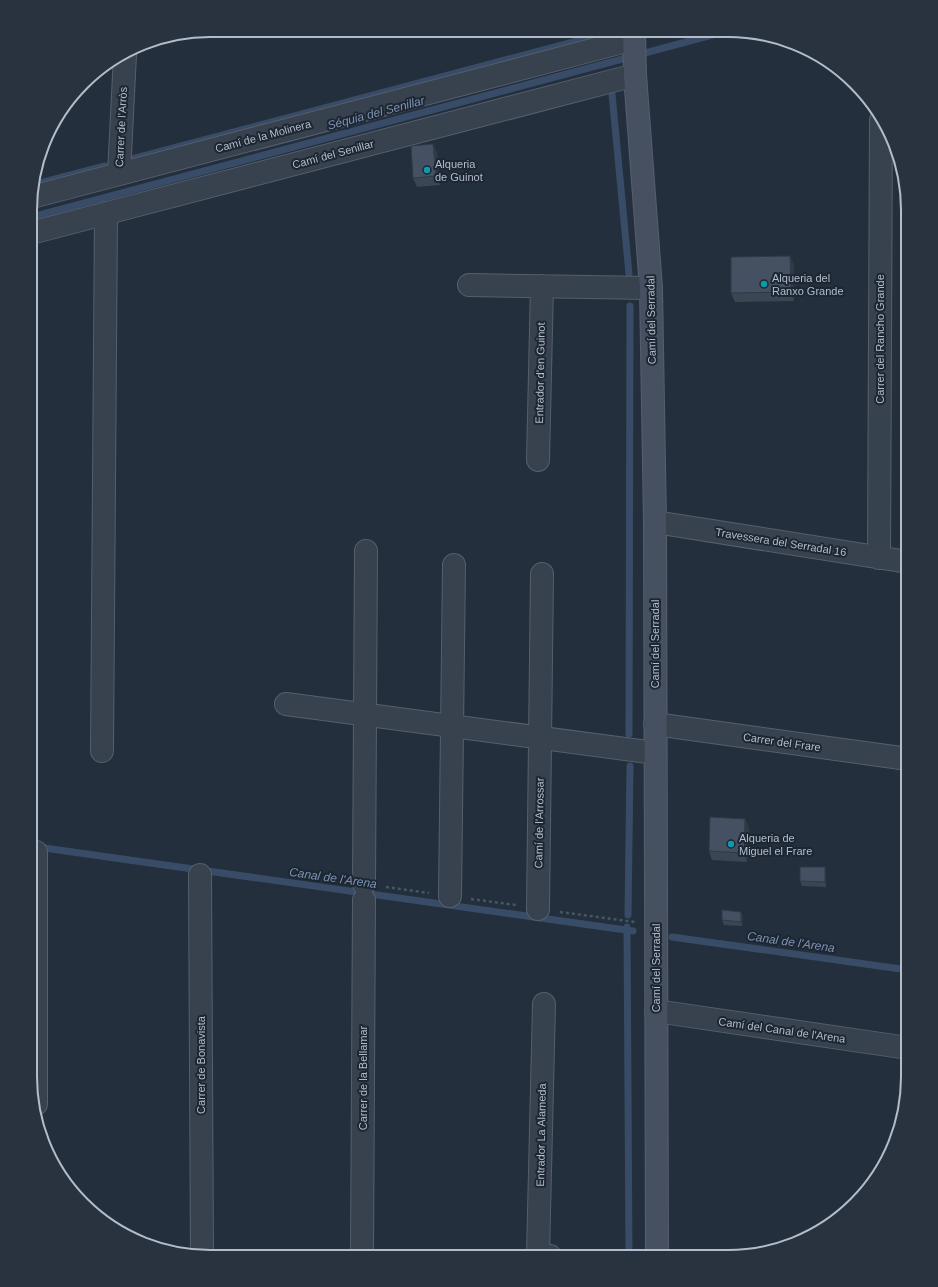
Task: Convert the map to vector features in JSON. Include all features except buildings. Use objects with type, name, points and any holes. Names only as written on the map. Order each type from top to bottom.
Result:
[{"type":"street","name":"Camí del Serradal","points":[[634,39],[651,288],[655,522],[657,1250]]},
{"type":"street","name":"Camí de la Molinera","points":[[37,197],[634,39]]},
{"type":"street","name":"Carrer de l'Arròs","points":[[118,174],[125,59]]},
{"type":"street","name":"Camí del Senillar","points":[[37,232],[635,71]]},
{"type":"street","name":"Carrer del Rancho Grande","points":[[879,558],[881,129]]},
{"type":"street","points":[[102,751],[106,213]]},
{"type":"street","points":[[469,285],[651,288]]},
{"type":"street","name":"Entrador d'en Guinot","points":[[538,460],[542,286]]},
{"type":"street","name":"Travessera del Serradal 16","points":[[655,522],[901,561]]},
{"type":"street","points":[[364,892],[366,551]]},
{"type":"street","points":[[450,896],[454,565]]},
{"type":"street","name":"Camí de l'Arrossar","points":[[538,908],[542,574]]},
{"type":"street","points":[[286,704],[655,753]]},
{"type":"street","name":"Carrer del Frare","points":[[655,724],[901,758]]},
{"type":"street","name":"Carrer de Bonavista","points":[[200,875],[202,1250]]},
{"type":"street","name":"Carrer de la Bellamar","points":[[362,1250],[364,892]]},
{"type":"street","name":"Entrador La Alameda","points":[[538,1250],[544,1004]]},
{"type":"street","name":"Camí del Canal de l'Arena","points":[[656,1011],[901,1047]]},
{"type":"path","points":[[364,892],[450,896],[656,925]]},
{"type":"waterway","points":[[128,160],[592,37]]},
{"type":"waterway","name":"Séquia del Senillar","points":[[37,216],[705,37]]},
{"type":"waterway","points":[[612,94],[629,274]]},
{"type":"waterway","points":[[39,183],[105,166]]},
{"type":"waterway","points":[[629,734],[630,306]]},
{"type":"waterway","points":[[628,915],[630,766]]},
{"type":"waterway","name":"Canal de l'Arena","points":[[37,847],[633,931]]},
{"type":"waterway","points":[[627,927],[629,1250]]},
{"type":"waterway","name":"Canal de l'Arena","points":[[672,937],[901,969]]},
{"type":"place","name":"Alqueria de Guinot","points":[[427,170]]},
{"type":"place","name":"Alqueria del Ranxo Grande","points":[[764,284]]},
{"type":"place","name":"Alqueria de Miguel el Frare","points":[[731,844]]}]
